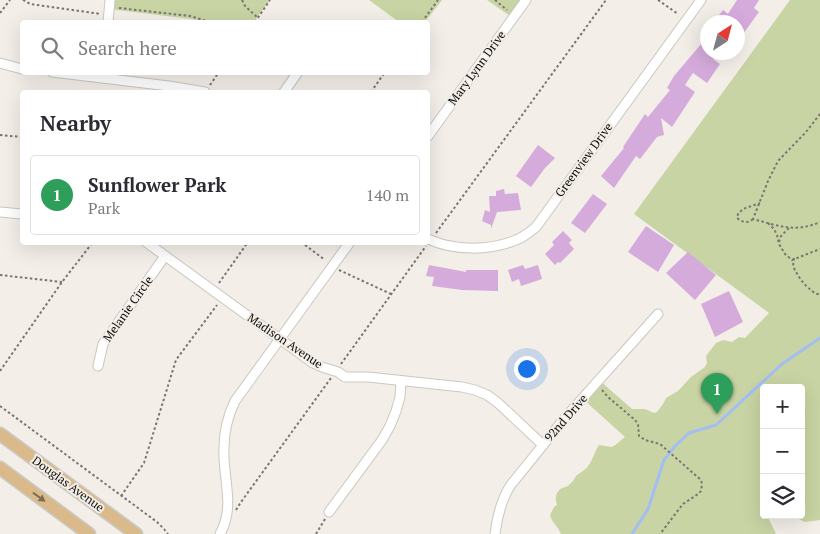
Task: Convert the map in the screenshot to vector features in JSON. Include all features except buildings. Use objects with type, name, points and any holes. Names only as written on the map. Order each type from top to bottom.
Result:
[{"type":"main road","name":"Douglas Avenue","points":[[0,434],[136,534]]},
{"type":"main road","points":[[0,468],[89,534]]},
{"type":"street","points":[[108,20],[110,0]]},
{"type":"street","name":"Mary Lynn Drive","points":[[430,133],[526,0]]},
{"type":"street","name":"Greenview Drive","points":[[430,239],[459,247],[484,248],[517,240],[527,235],[536,227],[701,0]]},
{"type":"street","points":[[0,63],[20,68]]},
{"type":"street","points":[[103,75],[193,90]]},
{"type":"street","points":[[285,90],[296,75]]},
{"type":"street","points":[[0,212],[20,214]]},
{"type":"street","name":"Madison Avenue","points":[[150,245],[313,363],[345,377],[368,377],[476,390],[497,402],[543,445]]},
{"type":"street","points":[[220,534],[227,513],[228,495],[224,458],[226,428],[231,410],[235,401],[348,245]]},
{"type":"street","name":"Melanie Circle","points":[[98,366],[103,344],[165,256]]},
{"type":"street","name":"92nd Drive","points":[[495,534],[498,515],[510,486],[543,445],[658,314]]},
{"type":"street","points":[[329,512],[382,440],[390,426],[400,398],[401,381]]},
{"type":"path","points":[[0,13],[10,0]]},
{"type":"path","points":[[242,0],[245,6],[258,18],[270,0]]},
{"type":"path","points":[[423,20],[438,0]]},
{"type":"path","points":[[496,0],[515,16]]},
{"type":"path","points":[[430,238],[606,0]]},
{"type":"path","points":[[658,0],[686,20]]},
{"type":"path","points":[[372,90],[383,75]]},
{"type":"path","points":[[760,203],[743,209],[737,218],[742,222],[750,222],[753,219],[760,203],[768,181],[778,161],[806,132],[820,114]]},
{"type":"path","points":[[0,135],[20,137]]},
{"type":"path","points":[[753,219],[789,228],[804,228],[820,222]]},
{"type":"path","points":[[768,223],[774,229],[785,254],[792,260],[820,249]]},
{"type":"path","points":[[779,242],[781,236],[789,228]]},
{"type":"path","points":[[0,371],[62,282],[91,245]]},
{"type":"path","points":[[121,496],[144,463],[176,360],[217,304],[208,297],[246,245]]},
{"type":"path","points":[[305,245],[341,271],[391,294]]},
{"type":"path","points":[[236,512],[241,502],[425,245]]},
{"type":"path","points":[[794,258],[792,266],[798,277],[805,286],[816,294],[820,294]]},
{"type":"path","points":[[0,275],[62,282]]},
{"type":"path","points":[[602,390],[635,420],[638,424],[639,436],[645,440],[660,444],[701,480],[702,488],[698,494],[683,504],[660,534]]},
{"type":"path","points":[[0,406],[157,522],[168,534]]},
{"type":"path","points":[[316,534],[329,512]]},
{"type":"green space","points":[[110,0],[270,0],[255,20],[196,20],[109,9]]},
{"type":"green space","points":[[369,0],[442,0],[427,20],[396,20]]},
{"type":"green space","points":[[487,0],[526,0],[513,18]]},
{"type":"green space","points":[[790,0],[820,0],[820,520],[805,522],[799,519],[805,519],[805,384],[760,384],[760,519],[769,519],[776,534],[561,534],[552,520],[550,515],[557,505],[556,498],[558,492],[587,468],[599,445],[611,447],[625,437],[583,399],[599,380],[632,409],[645,409],[654,413],[657,412],[666,398],[678,391],[691,377],[705,367],[707,363],[706,356],[716,343],[723,340],[732,342],[739,337],[745,338],[769,313],[634,214]]},
{"type":"waterway","points":[[632,534],[648,509],[664,460],[675,446],[689,433],[716,425],[782,364],[820,338]]},
{"type":"place","name":"Sunflower Park","points":[[717,414]]}]
